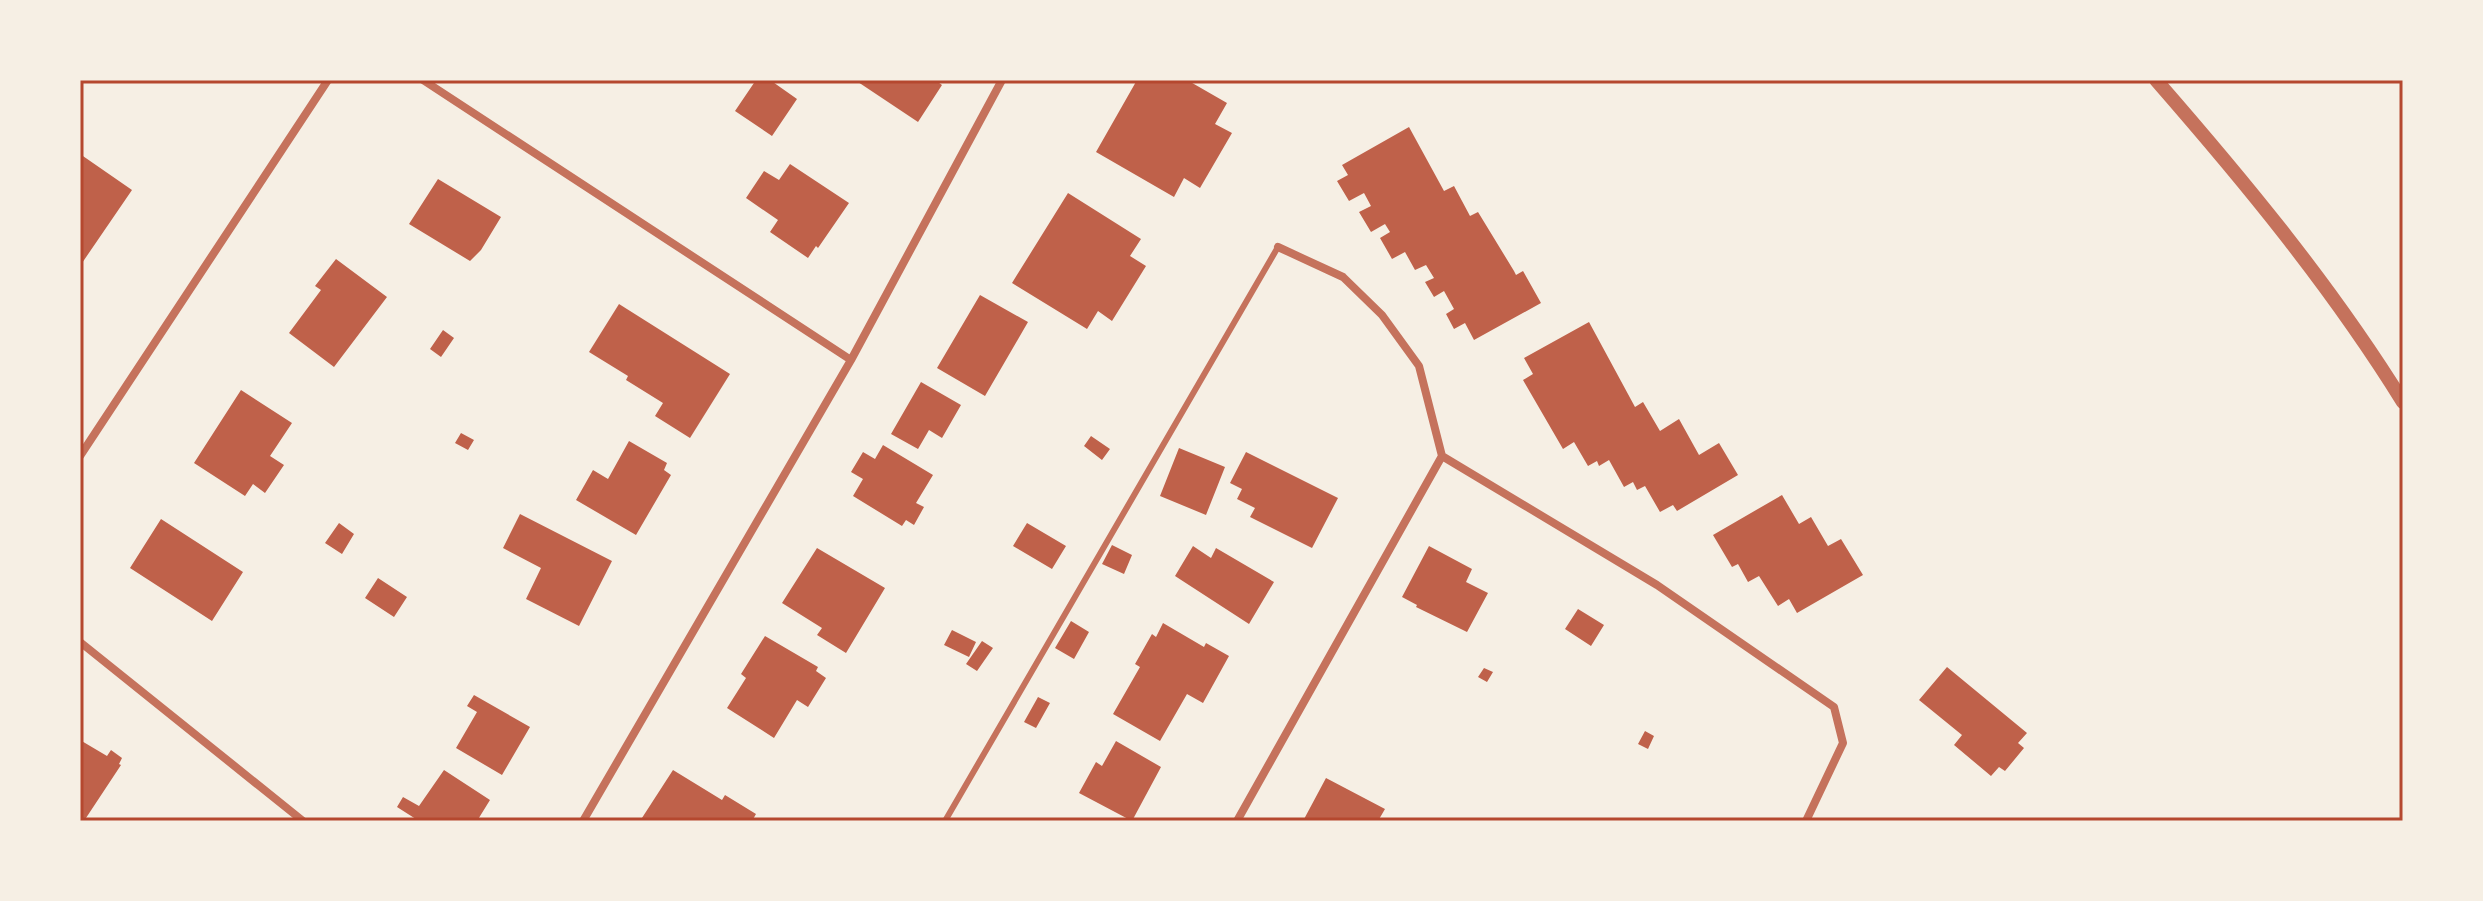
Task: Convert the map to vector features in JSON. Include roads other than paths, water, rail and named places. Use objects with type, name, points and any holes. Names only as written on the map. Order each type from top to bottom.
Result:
[{"type":"street","points":[[80,456],[328,80]]},
{"type":"street","points":[[423,80],[851,360]]},
{"type":"street","points":[[583,821],[851,360],[1002,80]]},
{"type":"street","points":[[2156,80],[2281,228],[2329,291],[2403,402]]},
{"type":"street","points":[[1237,821],[1442,456],[1419,366],[1382,315],[1343,277],[1278,247]]},
{"type":"street","points":[[1442,456],[1657,585],[1834,707],[1843,743],[1806,821]]},
{"type":"street","points":[[80,642],[303,821]]},
{"type":"lane","points":[[945,821],[1278,247]]}]
